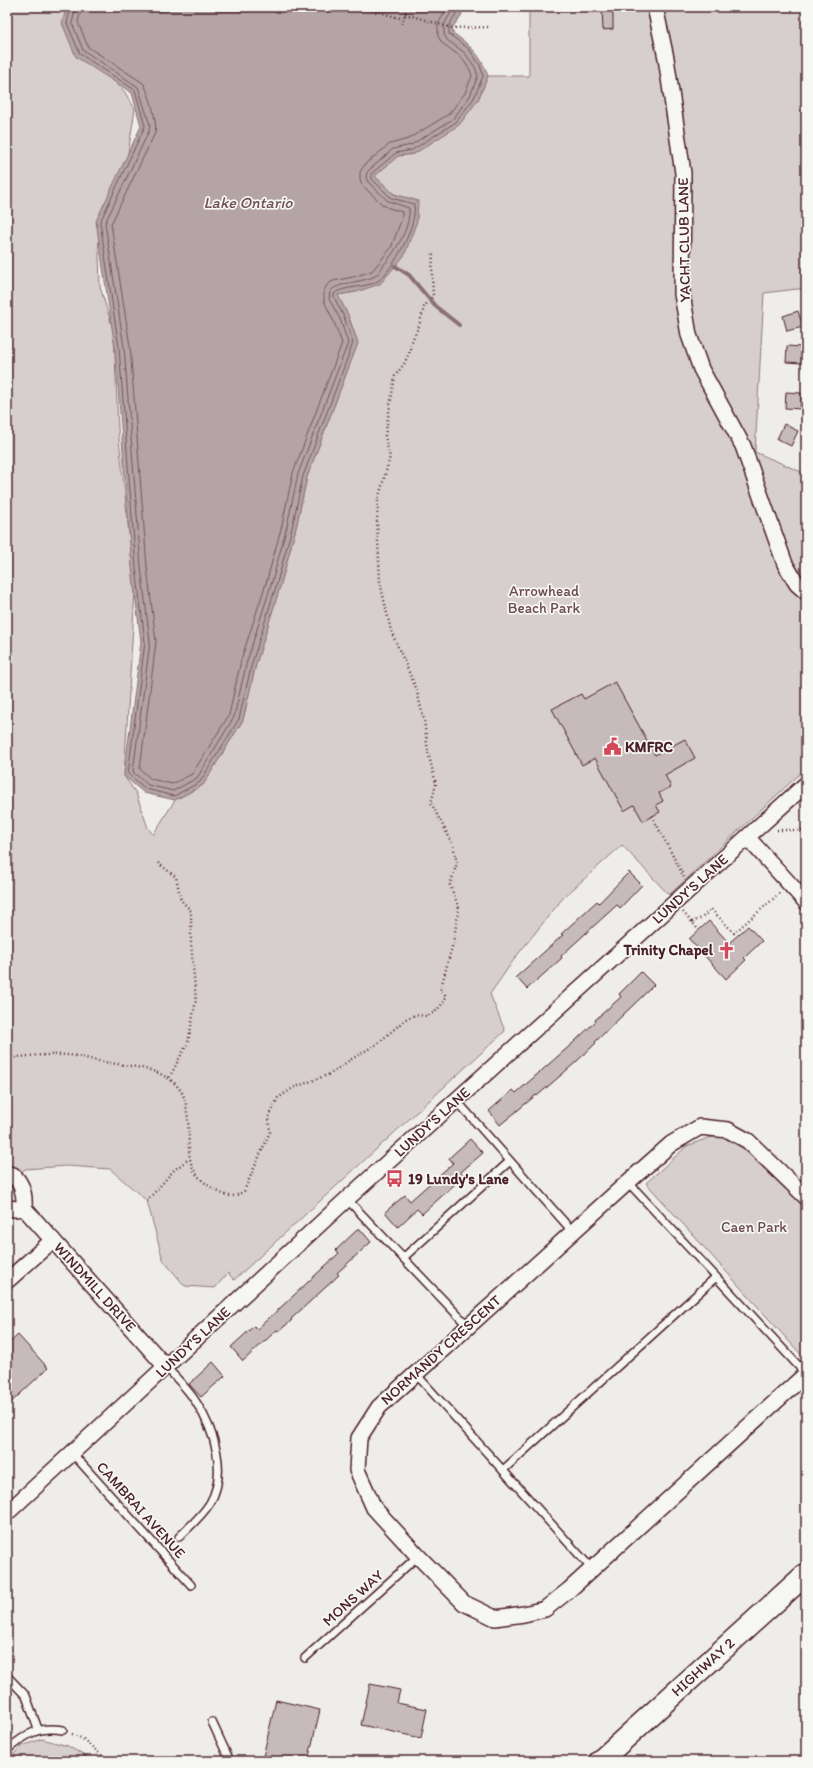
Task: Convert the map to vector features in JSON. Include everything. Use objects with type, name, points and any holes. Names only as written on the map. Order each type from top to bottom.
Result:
[{"type":"main road","name":"HIGHWAY 2","points":[[600,1761],[806,1574]]},
{"type":"street","name":"YACHT CLUB LANE","points":[[655,7],[666,58],[683,173],[682,294],[689,335],[701,369],[744,446],[784,564],[797,584],[806,592]]},
{"type":"street","name":"LUNDY'S LANE","points":[[7,1513],[347,1199],[806,784]]},
{"type":"street","points":[[747,837],[806,902]]},
{"type":"street","name":"NORMANDY CRESCENT","points":[[806,1197],[748,1141],[728,1130],[700,1126],[672,1144],[628,1182],[379,1407],[359,1438],[357,1470],[374,1508],[464,1603],[495,1618],[524,1614],[544,1609],[569,1590],[806,1374]]},
{"type":"street","points":[[7,1174],[13,1175],[22,1186],[24,1208],[14,1209],[7,1207]]},
{"type":"street","name":"WINDMILL DRIVE","points":[[24,1208],[166,1367]]},
{"type":"street","points":[[7,1281],[53,1240]]},
{"type":"lane","points":[[456,1100],[573,1232]]},
{"type":"lane","points":[[403,1258],[510,1162]]},
{"type":"lane","points":[[628,1182],[806,1374]]},
{"type":"lane","points":[[347,1199],[468,1326]]},
{"type":"lane","points":[[503,1470],[716,1276]]},
{"type":"lane","points":[[166,1367],[196,1401],[216,1441],[218,1462],[217,1483],[210,1502],[199,1518],[179,1537]]},
{"type":"lane","points":[[415,1373],[592,1569]]},
{"type":"lane","name":"CAMBRAI AVENUE","points":[[72,1453],[191,1585]]},
{"type":"lane","name":"MONS WAY","points":[[305,1658],[418,1556]]},
{"type":"lane","points":[[7,1676],[26,1696],[38,1729]]},
{"type":"lane","points":[[212,1722],[230,1761]]},
{"type":"lane","points":[[7,1750],[38,1729],[51,1728],[63,1730]]},
{"type":"path","points":[[402,24],[407,7]]},
{"type":"path","points":[[368,9],[403,19]]},
{"type":"path","points":[[405,14],[452,28],[491,27]]},
{"type":"path","points":[[7,1058],[68,1055],[136,1067],[156,1072],[169,1078],[179,1088],[185,1100],[190,1130],[189,1158],[193,1170],[200,1180],[228,1197],[237,1196],[244,1191],[270,1132],[269,1117],[278,1098],[293,1088],[330,1074],[350,1060],[378,1044],[406,1019],[415,1015],[427,1016],[435,1012],[445,1001],[444,995],[440,991],[453,943],[459,908],[450,885],[457,863],[453,845],[431,803],[436,784],[428,752],[424,720],[416,688],[391,631],[380,582],[377,521],[378,500],[390,457],[385,436],[395,376],[404,364],[417,332],[424,307],[432,299],[434,288],[432,275],[433,252]]},
{"type":"path","points":[[652,816],[684,878]]},
{"type":"path","points":[[775,830],[806,830]]},
{"type":"path","points":[[158,863],[176,878],[181,900],[191,912],[191,943],[196,1000],[188,1042],[169,1078]]},
{"type":"path","points":[[692,922],[702,918],[711,909],[734,933],[790,884]]},
{"type":"path","points":[[680,909],[697,928]]},
{"type":"path","points":[[148,1201],[174,1170],[189,1158]]},
{"type":"path","points":[[63,1730],[83,1739],[108,1761]]},
{"type":"green space","name":"Arrowhead Beach Park","points":[[7,7],[78,7],[90,56],[124,91],[135,109],[126,166],[98,224],[100,287],[114,332],[118,429],[135,591],[124,776],[136,793],[148,828],[153,835],[175,800],[203,785],[243,720],[256,664],[296,528],[307,477],[358,343],[348,315],[337,295],[356,292],[418,201],[394,194],[374,176],[398,156],[414,154],[478,100],[488,76],[529,76],[529,7],[806,7],[806,288],[764,293],[755,452],[806,474],[806,768],[669,895],[622,845],[563,898],[515,958],[490,994],[505,1031],[234,1280],[228,1273],[215,1288],[185,1286],[163,1260],[147,1201],[110,1169],[67,1166],[25,1169],[7,1186]]},
{"type":"green space","name":"Caen Park","points":[[726,1135],[744,1144],[806,1209],[806,1360],[646,1183],[687,1146],[708,1138]]},
{"type":"green space","points":[[42,1739],[68,1746],[93,1761],[7,1761],[22,1746]]},
{"type":"water","name":"Lake Ontario","points":[[67,7],[464,7],[461,16],[452,28],[453,33],[475,52],[482,62],[488,76],[478,100],[459,125],[414,154],[398,156],[375,176],[394,194],[418,201],[417,221],[404,256],[380,284],[356,292],[338,295],[348,315],[358,343],[307,477],[296,528],[281,584],[256,664],[243,720],[203,785],[175,800],[144,793],[124,776],[141,642],[132,568],[115,348],[96,221],[141,126],[132,93],[76,57],[62,23]]},
{"type":"building","points":[[602,7],[613,7],[613,29],[603,30]]},
{"type":"building","points":[[798,311],[803,327],[787,331],[783,316]]},
{"type":"building","points":[[787,346],[802,347],[802,363],[786,362]]},
{"type":"building","points":[[786,392],[801,393],[801,409],[785,408]]},
{"type":"building","points":[[784,424],[798,431],[791,446],[777,439]]},
{"type":"building","name":"KMFRC","points":[[615,682],[655,755],[685,739],[695,758],[665,775],[671,787],[659,793],[663,801],[656,805],[660,812],[643,821],[634,805],[624,811],[595,758],[582,765],[552,709],[581,694],[584,699]]},
{"type":"building","points":[[629,872],[642,885],[620,908],[617,905],[561,956],[562,958],[527,989],[516,977],[563,935],[561,934],[597,901],[599,903]]},
{"type":"building","name":"Trinity Chapel","points":[[709,921],[729,943],[748,926],[762,941],[744,958],[746,960],[726,979],[689,939]]},
{"type":"building","points":[[641,972],[654,985],[575,1063],[537,1096],[536,1095],[500,1125],[489,1111],[513,1090],[516,1093],[573,1043],[596,1021],[595,1020],[621,997],[619,994]]},
{"type":"building","points":[[470,1139],[483,1153],[461,1172],[464,1176],[422,1214],[417,1209],[398,1227],[385,1212],[405,1195],[410,1201],[453,1163],[449,1158]]},
{"type":"building","points":[[359,1228],[371,1242],[337,1273],[339,1275],[291,1319],[292,1320],[279,1331],[277,1330],[243,1361],[231,1347],[254,1326],[257,1329],[292,1297],[339,1253],[336,1250]]},
{"type":"building","points":[[18,1335],[48,1368],[7,1406],[7,1345]]},
{"type":"building","points":[[213,1362],[225,1376],[201,1397],[189,1384]]},
{"type":"building","points":[[370,1684],[400,1690],[397,1703],[427,1709],[421,1738],[361,1725]]},
{"type":"building","points":[[276,1700],[320,1710],[308,1761],[262,1761]]},
{"type":"waterway","points":[[395,266],[409,275],[435,306],[459,325]]},
{"type":"place","name":"KMFRC","points":[[612,747]]},
{"type":"place","name":"Trinity Chapel","points":[[726,950]]},
{"type":"place","name":"19 Lundy's Lane","points":[[395,1179]]}]
